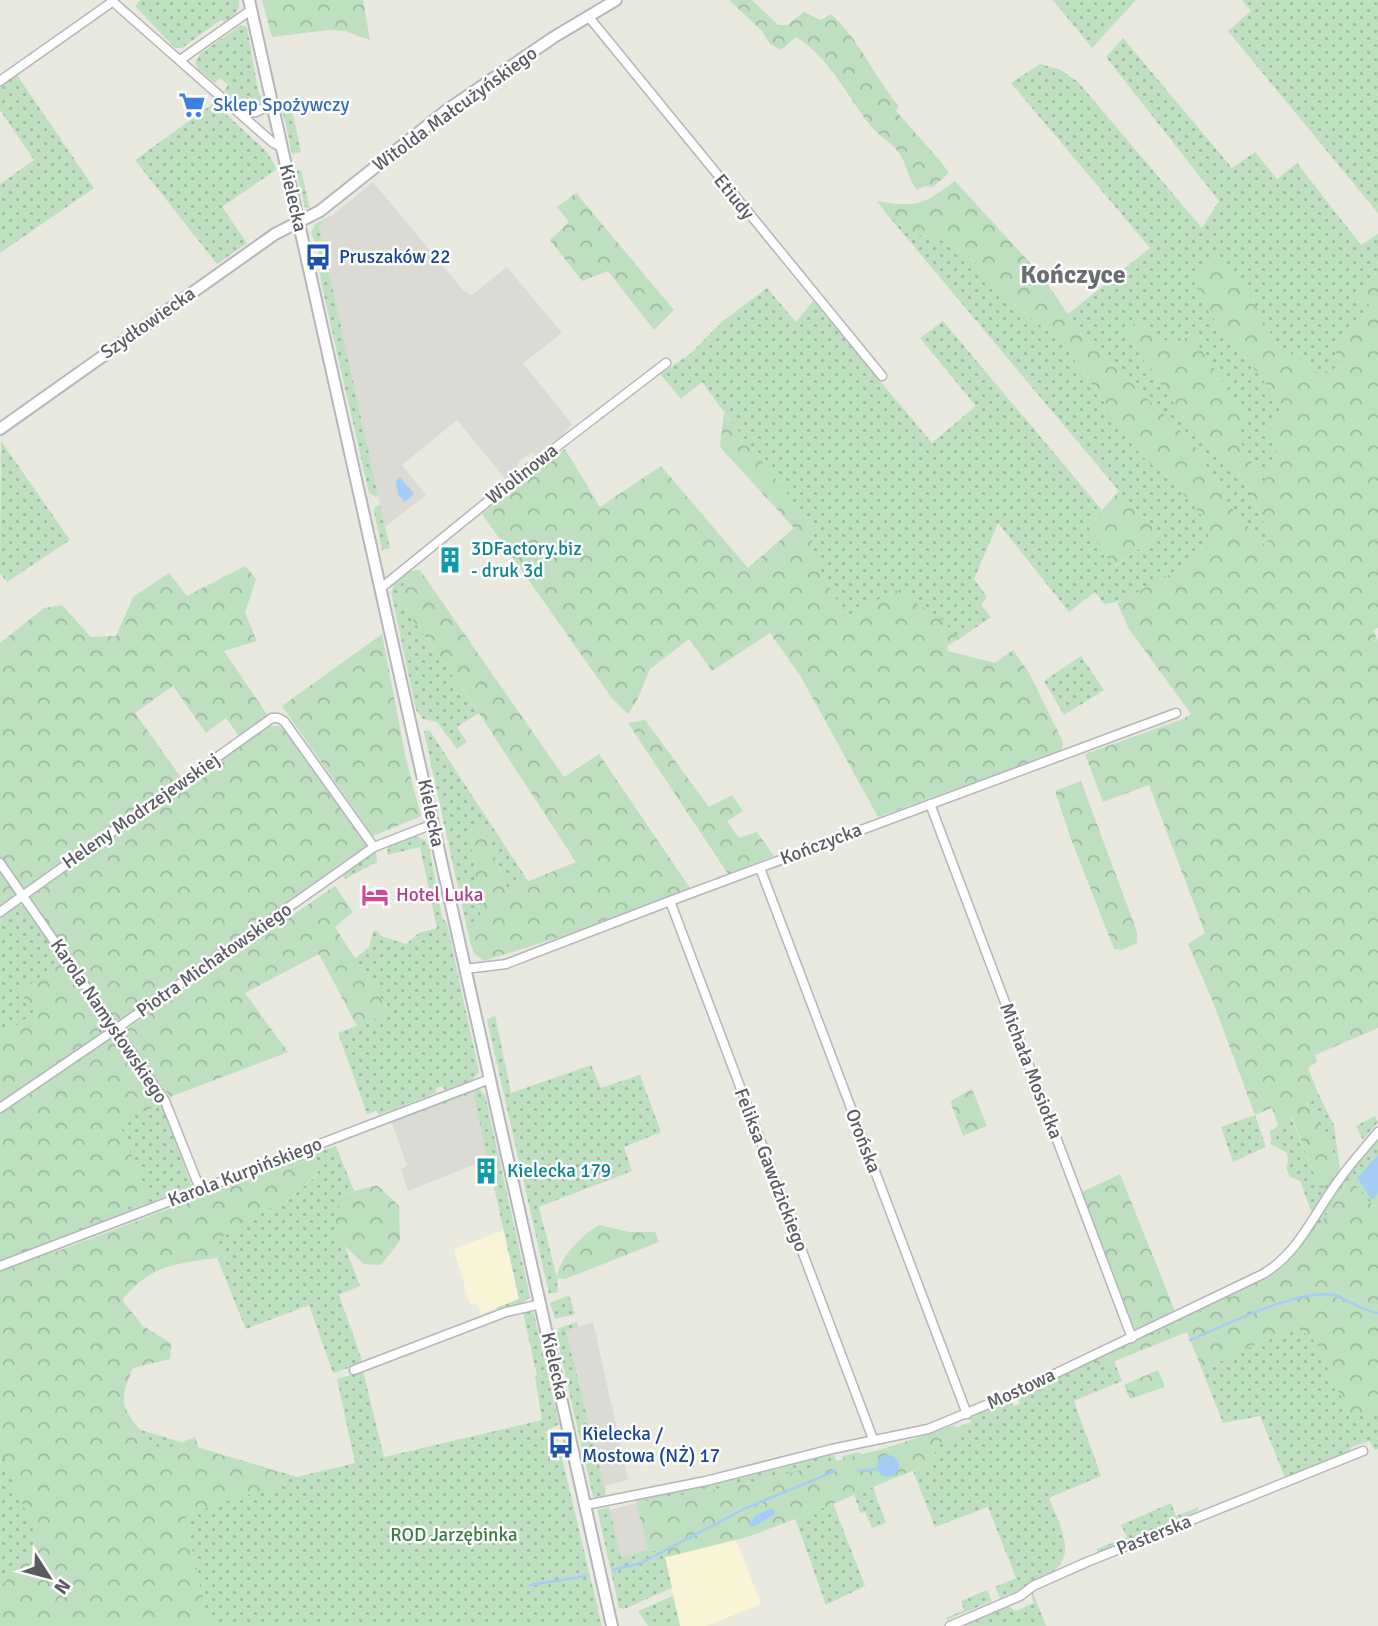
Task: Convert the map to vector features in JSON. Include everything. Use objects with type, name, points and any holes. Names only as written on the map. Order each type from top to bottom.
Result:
[{"type":"main road","name":"Witolda Małcużyńskiego","points":[[298,221],[320,211],[447,110],[616,0]]},
{"type":"main road","name":"Kielecka","points":[[250,5],[612,1626]]},
{"type":"main road","name":"Szydłowiecka","points":[[0,429],[275,234],[298,221]]},
{"type":"street","points":[[0,81],[111,1],[282,148]]},
{"type":"street","points":[[180,60],[250,5]]},
{"type":"street","name":"Etiudy","points":[[588,16],[882,376]]},
{"type":"street","points":[[239,113],[256,112],[272,104]]},
{"type":"street","name":"Wiolinowa","points":[[381,588],[528,468],[666,363]]},
{"type":"street","name":"Kończycka","points":[[465,969],[506,964],[1176,713]]},
{"type":"street","name":"Heleny Modrzejewskiej","points":[[0,912],[272,718],[284,721],[374,847]]},
{"type":"street","name":"Michała Mosiołka","points":[[930,804],[1132,1338]]},
{"type":"street","name":"Piotra Michałowskiego","points":[[0,1108],[374,847],[433,824]]},
{"type":"street","name":"Karola Namysłowskiego","points":[[0,863],[165,1101],[200,1189]]},
{"type":"street","name":"Orońska","points":[[760,867],[967,1414]]},
{"type":"street","name":"Feliksa Gawdzickiego","points":[[670,901],[873,1440]]},
{"type":"street","name":"Karola Kurpińskiego","points":[[0,1266],[491,1079]]},
{"type":"street","name":"Mostowa","points":[[586,1505],[706,1481],[928,1429],[967,1414],[1132,1338],[1263,1274],[1278,1263],[1294,1247],[1339,1181],[1378,1132]]},
{"type":"street","points":[[354,1370],[506,1312],[541,1304]]},
{"type":"street","name":"Pasterska","points":[[950,1626],[1020,1596],[1033,1586],[1087,1562],[1363,1451]]},
{"type":"shaded area","points":[[373,182],[463,290],[472,295],[507,267],[562,333],[523,363],[572,424],[562,436],[535,456],[533,452],[519,461],[517,472],[507,481],[457,420],[402,465],[426,495],[385,527],[319,226]]},
{"type":"shaded area","points":[[473,1093],[488,1159],[408,1191],[401,1169],[407,1166],[392,1123]]},
{"type":"shaded area","points":[[504,1230],[519,1299],[481,1314],[477,1303],[470,1305],[454,1249]]},
{"type":"shaded area","points":[[593,1322],[628,1480],[603,1486],[566,1331]]},
{"type":"shaded area","points":[[636,1503],[648,1550],[621,1557],[609,1510]]},
{"type":"shaded area","points":[[730,1525],[761,1604],[706,1626],[680,1626],[665,1557]]},
{"type":"green space","points":[[140,0],[239,0],[239,8],[224,22],[221,20],[182,48],[175,48],[135,6]]},
{"type":"green space","points":[[262,0],[363,0],[370,40],[345,31],[329,30],[272,37]]},
{"type":"green space","points":[[729,0],[752,0],[778,25],[787,25],[804,12],[821,20],[831,14],[859,47],[899,106],[896,111],[949,173],[933,187],[924,186],[917,190],[898,152],[870,125],[819,55],[796,37],[781,50],[770,44],[762,31]]},
{"type":"green space","points":[[1053,0],[1136,0],[1092,48]]},
{"type":"green space","points":[[1242,0],[1378,0],[1378,213],[1228,31],[1251,11]]},
{"type":"green space","points":[[241,25],[247,27],[258,90],[264,104],[259,108],[246,110],[224,91],[228,85],[220,78],[215,83],[198,69],[195,62],[200,54]]},
{"type":"green space","points":[[1123,38],[1232,168],[1255,152],[1277,179],[1297,163],[1361,245],[1378,234],[1378,271],[1355,294],[1372,307],[1353,330],[1333,346],[1342,366],[1318,375],[1275,342],[1252,299],[1205,307],[1286,409],[1278,449],[1264,484],[1236,435],[1190,334],[1173,345],[1136,323],[1124,332],[1180,412],[1210,449],[1231,464],[1249,489],[1270,537],[1265,545],[1230,506],[1193,443],[1082,335],[1068,314],[1150,248],[1011,83],[1040,64],[1061,70],[1078,82],[1202,228],[1219,201],[1106,57]]},
{"type":"green space","points":[[15,72],[94,188],[0,253],[0,184],[34,160],[0,110],[0,84]]},
{"type":"green space","points":[[290,101],[301,152],[292,154],[281,103]]},
{"type":"green space","points":[[214,103],[267,152],[277,169],[222,207],[247,243],[217,264],[135,160]]},
{"type":"green space","points":[[301,170],[310,209],[305,207],[296,171]]},
{"type":"green space","points":[[955,181],[1042,276],[1082,335],[1193,443],[1230,506],[1265,545],[1270,537],[1249,489],[1231,464],[1210,449],[1180,412],[1124,332],[1136,322],[1173,345],[1191,334],[1248,420],[1236,435],[1264,483],[1278,450],[1265,429],[1286,409],[1205,307],[1193,279],[1213,251],[1230,268],[1252,299],[1275,342],[1318,374],[1342,366],[1333,346],[1353,330],[1372,307],[1355,294],[1378,271],[1378,628],[1373,630],[1378,641],[1378,1028],[1315,1055],[1317,1062],[1308,1068],[1317,1091],[1306,1102],[1325,1134],[1335,1160],[1333,1174],[1321,1191],[1291,1115],[1278,1125],[1272,1108],[1255,1115],[1213,1002],[1188,944],[1205,933],[1149,785],[1103,802],[1085,754],[1191,714],[1129,629],[1117,603],[1178,570],[1211,546],[1203,517],[1169,477],[1148,462],[1123,434],[1103,400],[1060,340],[1018,308],[968,255],[941,240],[914,233],[890,218],[877,201],[919,203]]},
{"type":"green space","points":[[576,193],[674,310],[654,330],[608,271],[582,281],[550,240],[569,222],[557,207]]},
{"type":"green space","points":[[332,215],[319,226],[378,495],[376,497],[369,493],[322,287],[318,260],[321,259],[311,233],[315,224]]},
{"type":"green space","points":[[890,218],[914,233],[941,240],[968,255],[1018,308],[1060,340],[1103,400],[1123,434],[1148,462],[1169,477],[1203,517],[1212,546],[1131,597],[1104,604],[1095,592],[1069,612],[998,523],[974,579],[987,597],[981,605],[991,617],[959,639],[941,619],[852,618],[835,598],[811,550],[814,528],[702,382],[681,399],[660,374],[690,354],[723,321],[767,288],[796,322],[813,301],[932,443],[976,406],[920,338],[943,321],[1102,510],[1088,526],[1114,567],[1160,533],[1119,491]]},
{"type":"green space","points":[[724,413],[814,528],[811,550],[835,598],[851,617],[894,589],[941,619],[959,639],[947,646],[948,651],[995,663],[1013,650],[1029,673],[1063,742],[1062,750],[878,817],[801,677],[770,633],[712,671],[689,639],[650,669],[628,714],[611,697],[482,514],[565,449],[600,507],[661,466],[748,568],[794,528],[720,447]]},
{"type":"green space","points":[[1,441],[70,540],[7,582],[0,573]]},
{"type":"green space","points":[[1119,491],[1160,533],[1113,567],[1088,526]]},
{"type":"green space","points":[[380,505],[390,548],[382,550],[374,511],[375,507]]},
{"type":"green space","points":[[245,566],[256,579],[245,613],[257,641],[224,651],[268,716],[239,736],[226,718],[206,733],[173,686],[135,713],[180,776],[23,890],[0,858],[0,643],[44,608],[62,605],[91,637],[116,636],[133,597],[169,573],[187,596]]},
{"type":"green space","points":[[420,570],[564,777],[599,754],[690,888],[563,936],[484,961],[474,954],[469,938],[481,920],[470,831],[483,825],[509,894],[519,885],[576,862],[473,704],[399,600],[408,571]]},
{"type":"green space","points":[[408,571],[399,600],[479,713],[457,727],[467,742],[457,749],[437,722],[423,719],[416,710],[391,592],[395,582]]},
{"type":"green space","points":[[382,634],[406,759],[421,816],[373,836],[282,706]]},
{"type":"green space","points":[[1081,656],[1104,690],[1064,715],[1044,681]]},
{"type":"green space","points":[[645,720],[709,807],[732,795],[743,811],[727,821],[739,838],[757,832],[774,856],[728,874],[628,723]]},
{"type":"green space","points":[[269,726],[282,726],[370,847],[116,1023],[29,898]]},
{"type":"green space","points":[[430,731],[528,881],[509,894],[483,825],[470,831],[481,920],[469,938],[424,732]]},
{"type":"green space","points":[[1081,781],[1137,932],[1137,943],[1122,950],[1114,949],[1055,791]]},
{"type":"green space","points":[[414,836],[425,840],[429,846],[442,917],[447,924],[479,1072],[472,1080],[445,1090],[442,1086],[436,1088],[436,1093],[379,1115],[376,1111],[367,1114],[338,1033],[387,1014],[387,1007],[355,959],[369,947],[373,932],[376,930],[381,936],[406,944],[419,933],[437,928],[420,847],[387,855],[388,844]]},
{"type":"green space","points":[[374,851],[377,862],[345,879],[342,874]]},
{"type":"green space","points":[[0,870],[18,894],[0,907]]},
{"type":"green space","points":[[335,886],[353,912],[335,927],[387,1008],[387,1014],[357,1026],[319,954],[245,993],[288,1052],[170,1097],[122,1032]]},
{"type":"green space","name":"ROD Jarzębinka","points":[[18,903],[23,906],[159,1098],[196,1197],[55,1251],[42,1262],[131,1427],[297,1477],[355,1463],[337,1379],[363,1371],[384,1457],[542,1420],[535,1377],[537,1376],[523,1312],[531,1311],[534,1314],[559,1424],[546,1432],[547,1439],[557,1437],[602,1626],[0,1626],[0,916]]},
{"type":"green space","points":[[62,960],[109,1027],[0,1101],[0,1032],[3,1036],[34,1012],[20,992]]},
{"type":"green space","points":[[495,1015],[511,1093],[591,1065],[601,1088],[640,1075],[661,1132],[624,1147],[632,1171],[539,1207],[557,1278],[558,1292],[549,1294],[487,1020]]},
{"type":"green space","points":[[115,1037],[161,1104],[119,1122],[149,1198],[0,1263],[0,1115]]},
{"type":"green space","points":[[478,1088],[485,1095],[530,1297],[522,1304],[500,1311],[496,1308],[519,1299],[473,1093],[392,1123],[391,1120]]},
{"type":"green space","points":[[972,1089],[987,1126],[963,1136],[951,1104],[952,1100]]},
{"type":"green space","points":[[1317,1091],[1334,1125],[1340,1169],[1312,1213],[1300,1181],[1290,1177],[1286,1168],[1287,1153],[1271,1144],[1270,1132],[1290,1115],[1321,1190],[1334,1154],[1306,1101]]},
{"type":"green space","points":[[1255,1115],[1266,1147],[1233,1162],[1221,1127]]},
{"type":"green space","points":[[1375,1116],[1378,1122],[1363,1140],[1356,1126]]},
{"type":"green space","points":[[1378,1140],[1378,1207],[1370,1203],[1349,1179],[1313,1235],[1279,1271],[1265,1281],[1098,1362],[1100,1367],[1114,1361],[1122,1381],[1074,1401],[1101,1476],[1049,1498],[1063,1534],[1064,1556],[1059,1566],[1042,1580],[1000,1598],[995,1587],[1016,1578],[988,1507],[935,1527],[913,1471],[931,1463],[938,1444],[959,1435],[956,1428],[971,1422],[969,1417],[1011,1401],[1013,1406],[1020,1404],[1017,1397],[1270,1274],[1304,1240],[1344,1180]]},
{"type":"green space","points":[[336,1146],[354,1191],[344,1194],[341,1242],[360,1286],[339,1295],[363,1363],[333,1373],[309,1305],[246,1329],[217,1258],[222,1257],[217,1238],[241,1229],[240,1220],[287,1201],[318,1174],[311,1154]]},
{"type":"green space","points":[[311,1155],[318,1173],[287,1201],[241,1220],[242,1229],[218,1238],[222,1257],[179,1264],[155,1272],[122,1300],[143,1326],[171,1343],[170,1359],[133,1368],[124,1395],[129,1415],[149,1440],[164,1448],[195,1437],[199,1449],[279,1472],[287,1485],[233,1499],[185,1516],[209,1626],[0,1626],[0,1588],[38,1542],[4,1458],[0,1459],[0,1273]]},
{"type":"green space","points":[[1120,1174],[1175,1311],[1135,1330],[1082,1192]]},
{"type":"green space","points":[[1350,1178],[1370,1203],[1378,1207],[1378,1412],[1351,1418],[1315,1341],[1299,1329],[1259,1343],[1202,1370],[1187,1332],[1100,1367],[1097,1362],[1265,1281],[1279,1271],[1313,1235]]},
{"type":"green space","points":[[377,1185],[399,1206],[400,1241],[381,1265],[364,1264],[340,1240],[335,1226],[344,1194]]},
{"type":"green space","points":[[600,1225],[629,1232],[655,1232],[659,1242],[565,1279],[557,1278],[558,1271],[572,1247]]},
{"type":"green space","points":[[569,1295],[575,1314],[555,1319],[550,1303]]},
{"type":"green space","points":[[577,1322],[578,1327],[566,1331],[606,1494],[603,1498],[593,1497],[556,1334],[559,1328]]},
{"type":"green space","points":[[1299,1329],[1315,1341],[1351,1417],[1378,1412],[1378,1449],[1375,1450],[1369,1441],[1352,1447],[1347,1455],[1286,1480],[1260,1416],[1223,1423],[1202,1370],[1259,1343]]},
{"type":"green space","points":[[1158,1370],[1165,1387],[1130,1399],[1124,1385]]},
{"type":"green space","points":[[955,1425],[959,1435],[938,1444],[931,1463],[806,1515],[747,1537],[671,1556],[665,1557],[660,1552],[648,1550],[636,1503],[751,1483],[886,1448]]},
{"type":"green space","points":[[860,1452],[886,1523],[872,1528],[865,1512],[860,1513],[842,1456]]},
{"type":"green space","points":[[830,1453],[835,1457],[844,1486],[829,1493],[865,1586],[826,1605],[780,1476],[636,1503],[637,1500],[777,1469]]},
{"type":"green space","points":[[1171,1503],[1176,1516],[1199,1507],[1197,1511],[1098,1554],[1097,1549],[1127,1537],[1121,1525]]},
{"type":"green space","points":[[609,1507],[621,1557],[648,1550],[660,1552],[665,1557],[672,1588],[624,1609],[619,1608],[598,1513],[598,1510]]},
{"type":"green space","points":[[987,1590],[992,1601],[947,1620],[946,1618],[964,1610],[961,1601]]},
{"type":"green space","points":[[1032,1590],[1046,1626],[962,1626],[1007,1606],[1016,1611],[1034,1603],[1030,1591]]},
{"type":"green space","points":[[673,1596],[680,1626],[648,1626],[638,1611]]},
{"type":"water","points":[[400,477],[414,494],[405,502],[398,494],[396,481]]},
{"type":"water","points":[[1378,1155],[1378,1194],[1372,1200],[1357,1178]]},
{"type":"water","points":[[888,1455],[898,1462],[899,1466],[892,1476],[888,1477],[878,1470],[877,1466],[884,1456]]},
{"type":"water","points":[[772,1508],[775,1510],[774,1515],[753,1527],[750,1526],[749,1523],[756,1515]]},
{"type":"waterway","points":[[1190,1340],[1282,1302],[1318,1294],[1333,1295],[1378,1313]]},
{"type":"waterway","points":[[859,1471],[877,1469]]},
{"type":"waterway","points":[[613,1570],[641,1563],[746,1508],[835,1471]]},
{"type":"waterway","points":[[530,1585],[586,1576]]},
{"type":"place","name":"Sklep Spożywczy","points":[[192,105]]},
{"type":"place","name":"Pruszaków 22","points":[[318,257]]},
{"type":"place","name":"3DFactory.biz - druk 3d","points":[[450,560]]},
{"type":"place","name":"Hotel Luka","points":[[375,895]]},
{"type":"place","name":"Kielecka 179","points":[[486,1171]]},
{"type":"place","name":"Kielecka / Mostowa (NŻ) 17","points":[[561,1445]]},
{"type":"district","name":"Kończyce","points":[[1073,275]]}]
